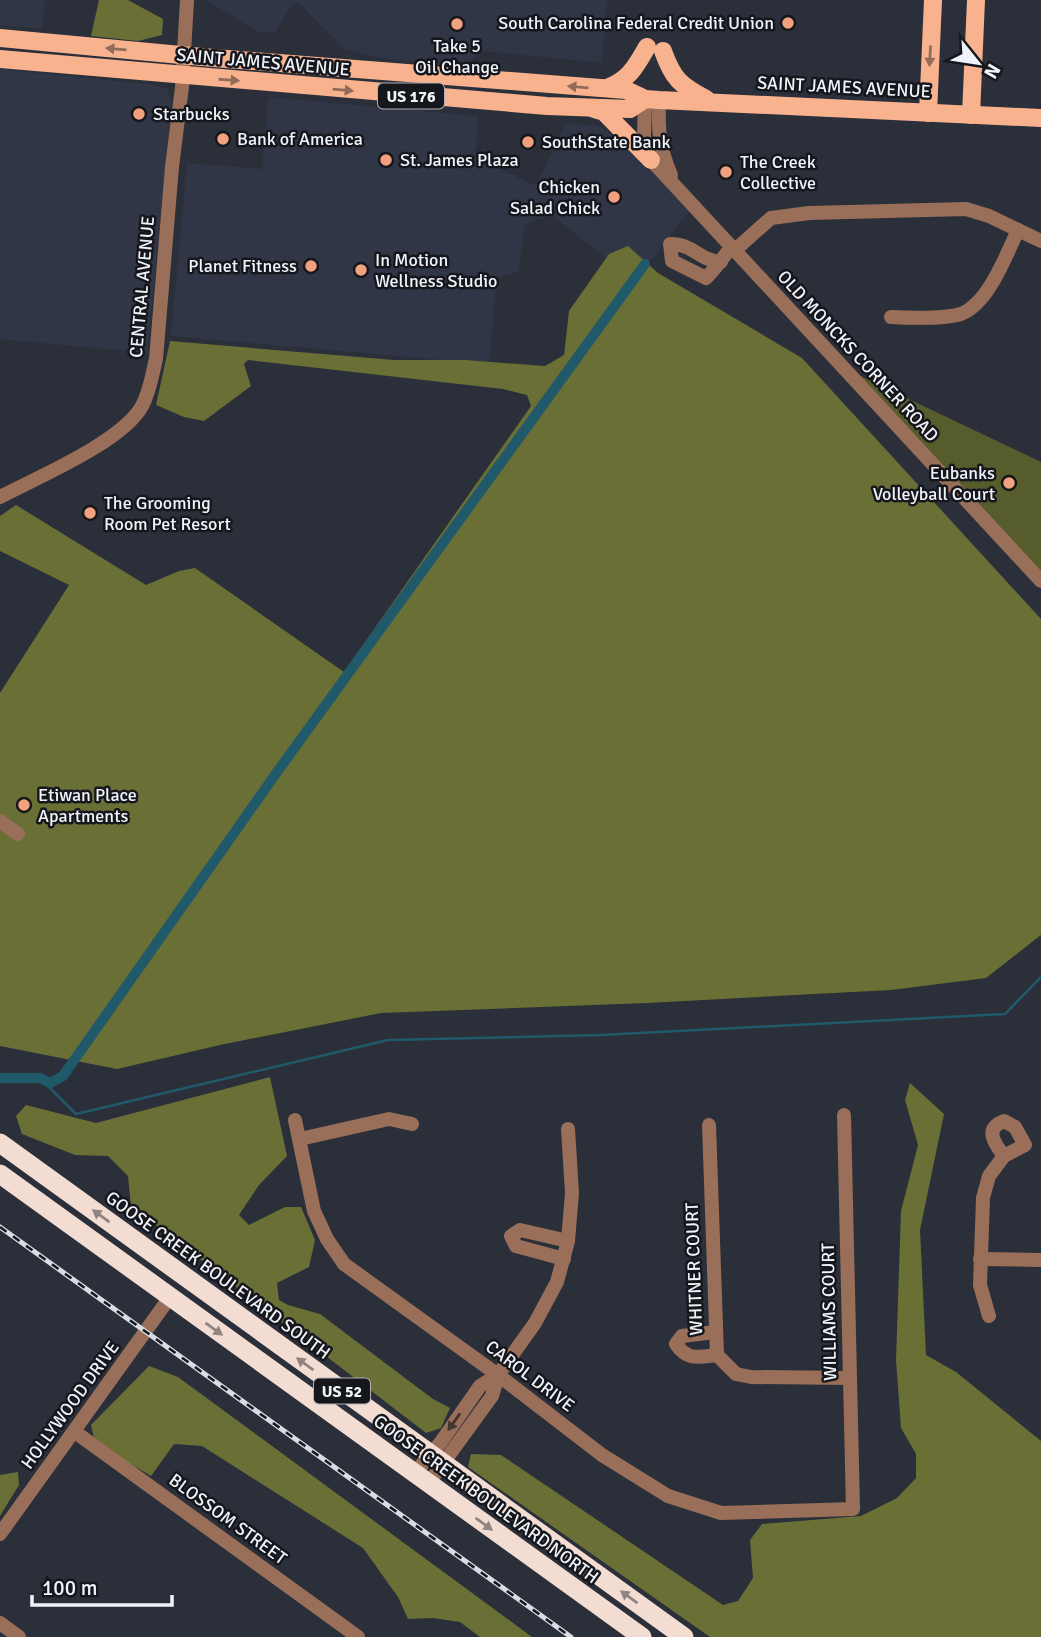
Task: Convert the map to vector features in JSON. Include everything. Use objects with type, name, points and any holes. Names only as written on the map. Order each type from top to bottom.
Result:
[{"type":"highway","name":"GOOSE CREEK BOULEVARD SOUTH","points":[[0,1143],[684,1637]]},
{"type":"highway","name":"GOOSE CREEK BOULEVARD NORTH","points":[[0,1174],[642,1637]]},
{"type":"highway","points":[[133,1240],[159,1271],[170,1297],[194,1294],[230,1310]]},
{"type":"main road","points":[[928,113],[933,0]]},
{"type":"main road","points":[[971,115],[976,0]]},
{"type":"main road","name":"SAINT JAMES AVENUE","points":[[0,38],[626,90],[652,100],[1041,118]]},
{"type":"main road","points":[[606,89],[620,83],[655,49],[684,87],[712,102]]},
{"type":"main road","name":"SAINT JAMES AVENUE","points":[[0,59],[471,101],[630,109],[652,100]]},
{"type":"main road","points":[[591,108],[604,112],[651,160]]},
{"type":"street","name":"CENTRAL AVENUE","points":[[0,497],[114,436],[134,416],[146,397],[156,359],[187,0]]},
{"type":"street","points":[[651,160],[644,137],[652,100]]},
{"type":"street","points":[[652,100],[662,156],[675,186]]},
{"type":"street","name":"OLD MONCKS CORNER ROAD","points":[[651,160],[1041,581]]},
{"type":"street","points":[[721,262],[771,218],[809,213],[966,209],[989,216],[1041,241]]},
{"type":"street","points":[[891,317],[961,314],[981,300],[993,282],[1018,230]]},
{"type":"street","points":[[0,821],[18,834]]},
{"type":"street","name":"WILLIAMS COURT","points":[[844,1115],[853,1509]]},
{"type":"street","points":[[300,1139],[389,1119],[412,1124]]},
{"type":"street","name":"CAROL DRIVE","points":[[295,1121],[314,1211],[327,1239],[344,1264],[498,1375],[602,1455],[668,1496],[721,1513],[853,1509]]},
{"type":"street","points":[[1004,1156],[992,1140],[993,1130],[998,1124],[1004,1121],[1015,1127],[1024,1145]]},
{"type":"street","name":"WHITNER COURT","points":[[709,1125],[717,1355],[736,1374],[751,1377],[850,1378]]},
{"type":"street","points":[[421,1479],[492,1396],[498,1375],[535,1323],[557,1282],[568,1241],[572,1194],[568,1129]]},
{"type":"street","points":[[989,1316],[980,1285],[980,1259],[983,1198],[989,1176],[1004,1156],[1024,1145],[1041,1144]]},
{"type":"street","points":[[564,1259],[516,1246],[511,1236],[520,1230],[568,1241]]},
{"type":"street","points":[[980,1259],[1041,1260]]},
{"type":"street","name":"HOLLYWOOD DRIVE","points":[[2,1528],[75,1432],[170,1297]]},
{"type":"street","points":[[715,1332],[681,1336],[676,1344],[681,1352],[691,1358],[717,1355]]},
{"type":"street","name":"BLOSSOM STREET","points":[[75,1432],[358,1637]]},
{"type":"street","points":[[0,1623],[19,1637]]},
{"type":"shaded area","points":[[0,0],[45,0],[42,29],[0,25]]},
{"type":"shaded area","points":[[206,0],[607,0],[602,63],[482,51],[461,68],[380,58],[344,49],[299,3],[293,3],[275,32],[261,33]]},
{"type":"shaded area","points":[[0,69],[154,85],[167,89],[172,104],[147,353],[0,339]]},
{"type":"shaded area","points":[[268,97],[478,116],[475,157],[536,186],[566,123],[600,126],[697,201],[642,272],[619,268],[551,215],[525,224],[518,272],[497,277],[489,364],[171,336],[187,163],[262,169]]},
{"type":"green space","points":[[99,0],[128,0],[163,19],[162,35],[138,41],[91,36]]},
{"type":"green space","points":[[628,246],[658,273],[802,358],[1041,619],[1041,935],[986,978],[891,990],[381,1013],[220,1045],[117,1069],[0,1046],[0,693],[69,585],[0,551],[0,516],[16,505],[146,585],[179,571],[195,568],[344,672],[531,406],[527,395],[503,389],[248,360],[244,364],[251,386],[204,421],[184,417],[156,405],[170,341],[394,360],[465,360],[545,366],[564,355],[569,311],[609,254]]},
{"type":"green space","points":[[854,373],[1041,462],[1041,573]]},
{"type":"green space","points":[[270,1077],[287,1156],[259,1185],[239,1215],[249,1225],[285,1207],[301,1207],[315,1240],[309,1267],[277,1283],[279,1300],[320,1314],[433,1399],[450,1408],[441,1428],[426,1433],[131,1206],[128,1176],[108,1156],[75,1155],[22,1134],[16,1116],[26,1105],[96,1123]]},
{"type":"green space","points":[[910,1083],[944,1114],[920,1230],[926,1355],[956,1372],[1041,1441],[1041,1637],[710,1637],[468,1467],[471,1454],[501,1455],[723,1605],[738,1601],[753,1578],[750,1540],[762,1524],[861,1516],[897,1498],[916,1478],[916,1454],[901,1428],[896,1360],[901,1211],[918,1145],[905,1100]]},
{"type":"green space","points":[[149,1366],[178,1377],[532,1637],[480,1637],[460,1622],[433,1618],[408,1619],[398,1597],[363,1548],[202,1446],[174,1444],[151,1476],[95,1443],[91,1425]]},
{"type":"green space","points":[[18,1472],[19,1485],[0,1516],[0,1475]]},
{"type":"waterway","points":[[0,1078],[40,1078],[50,1083],[63,1076],[277,772],[645,264]]},
{"type":"waterway","points":[[40,1078],[76,1114],[388,1040],[601,1035],[1005,1014],[1041,977]]},
{"type":"railway","points":[[0,1227],[571,1637]]},
{"type":"place","name":"South Carolina Federal Credit Union","points":[[788,23]]},
{"type":"place","name":"Take 5 Oil Change","points":[[457,24]]},
{"type":"place","name":"Starbucks","points":[[139,114]]},
{"type":"place","name":"Bank of America","points":[[223,139]]},
{"type":"place","name":"SouthState Bank","points":[[528,142]]},
{"type":"place","name":"St. James Plaza","points":[[386,160]]},
{"type":"place","name":"The Creek Collective","points":[[726,172]]},
{"type":"place","name":"Chicken Salad Chick","points":[[614,197]]},
{"type":"place","name":"Planet Fitness","points":[[311,266]]},
{"type":"place","name":"In Motion Wellness Studio","points":[[361,270]]},
{"type":"place","name":"Eubanks Volleyball Court","points":[[1009,483]]},
{"type":"place","name":"The Grooming Room Pet Resort","points":[[90,513]]},
{"type":"place","name":"Etiwan Place Apartments","points":[[24,805]]}]
